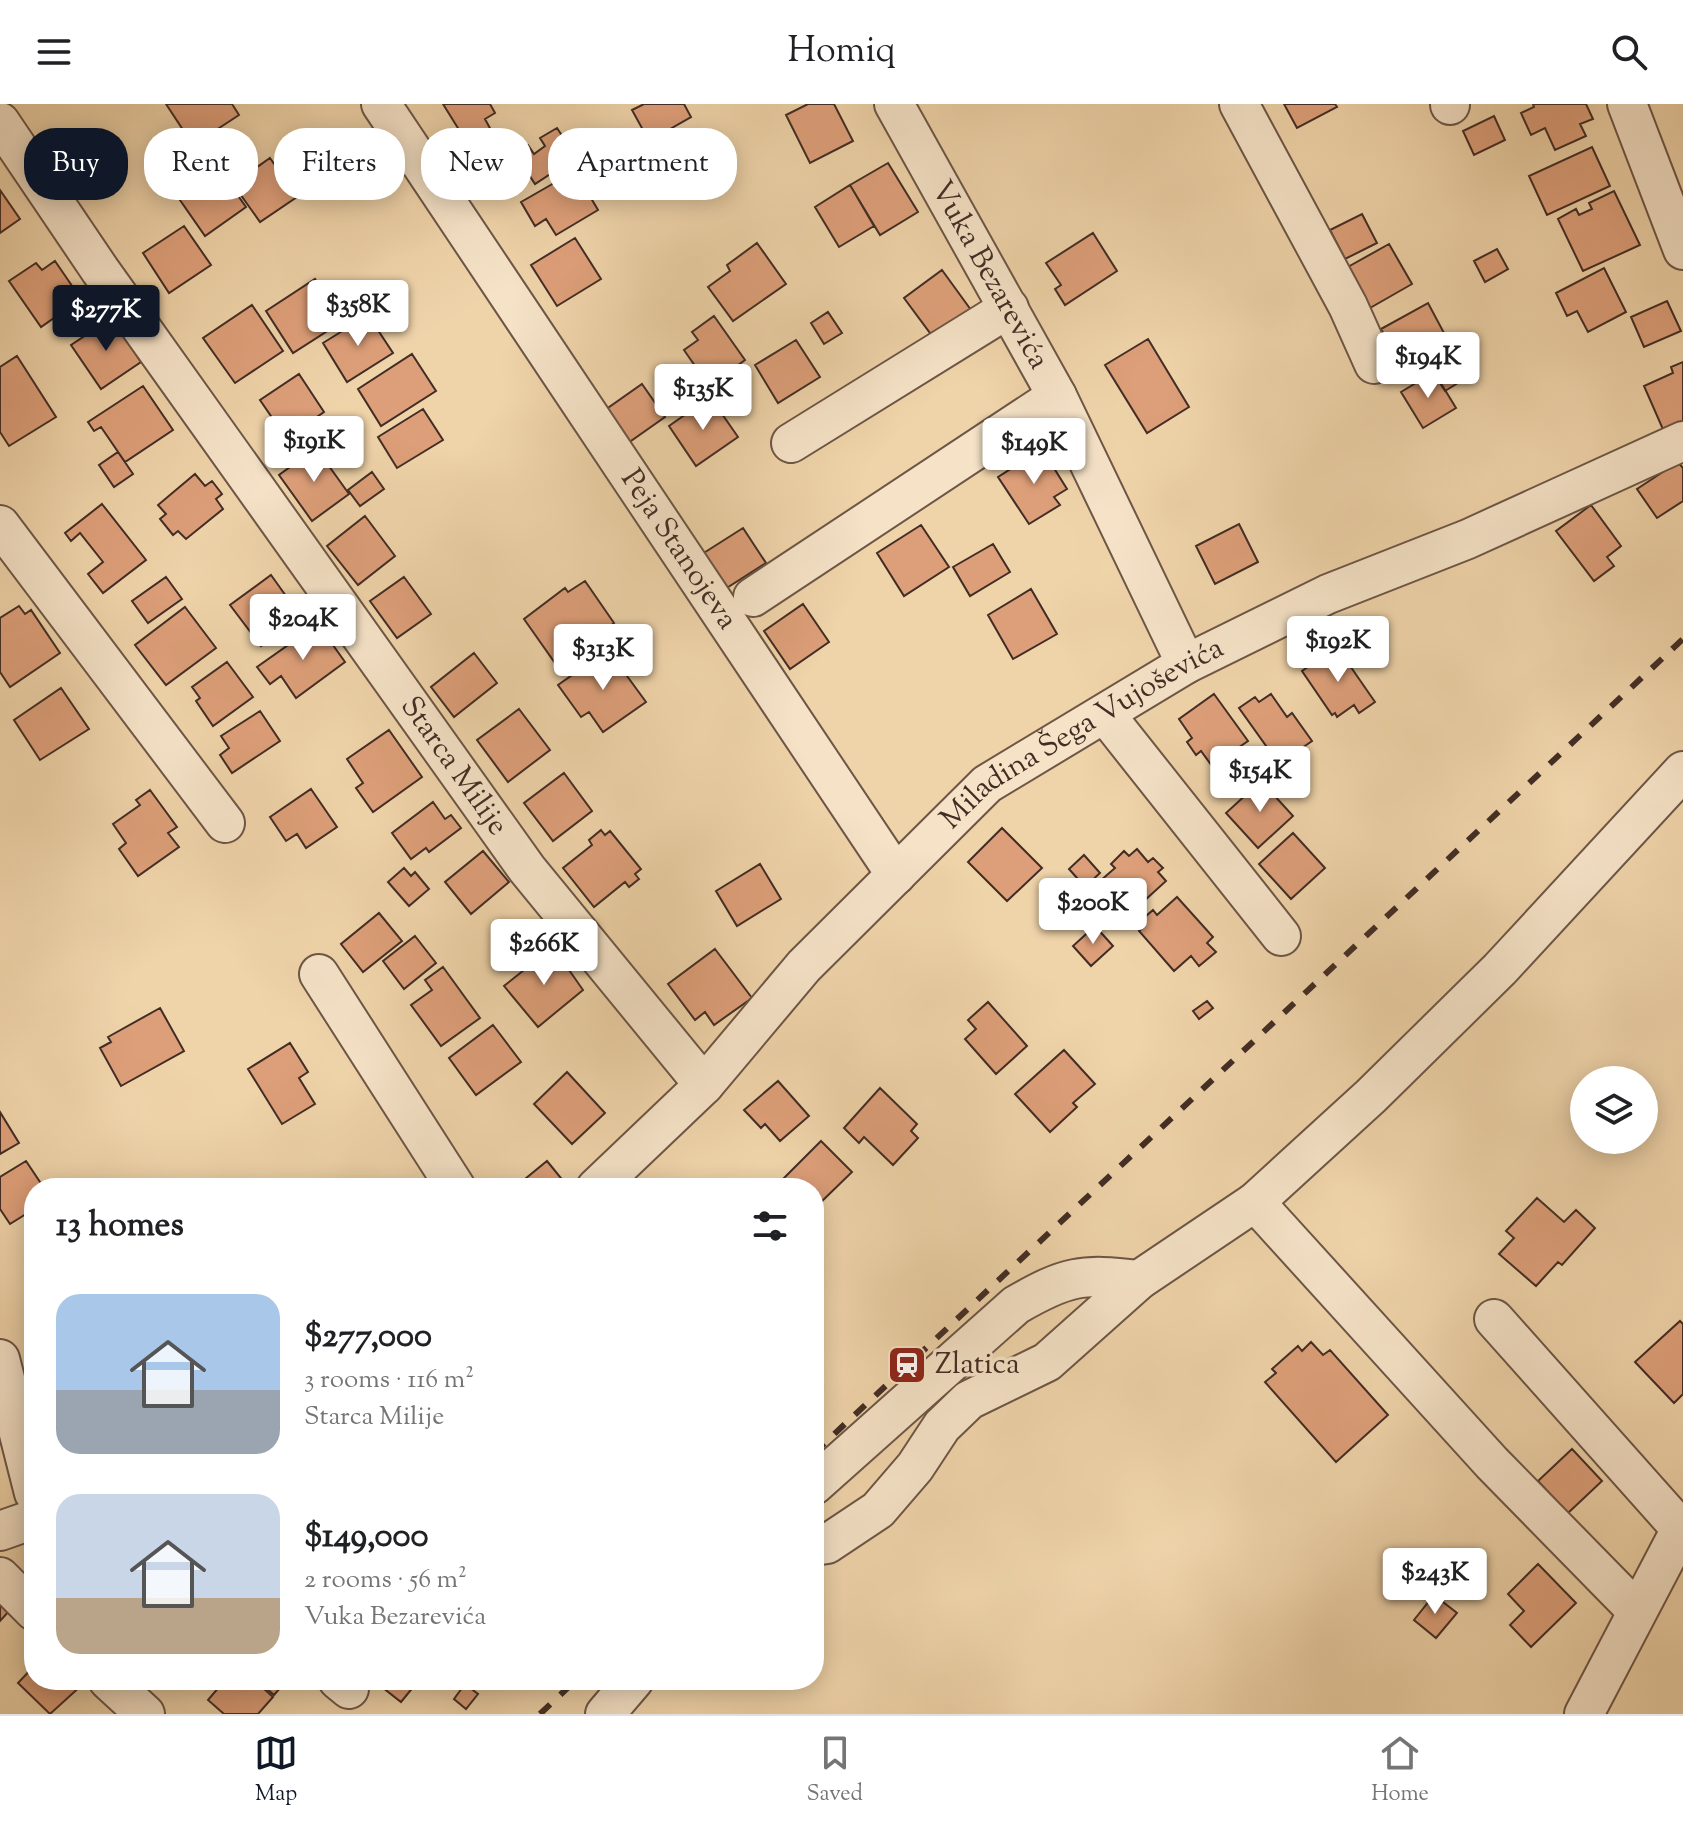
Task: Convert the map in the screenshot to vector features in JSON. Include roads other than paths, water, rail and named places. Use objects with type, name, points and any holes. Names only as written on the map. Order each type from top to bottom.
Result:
[{"type":"street","name":"Peja Stanojeva","points":[[381,104],[896,875]]},
{"type":"street","name":"Vuka Bezarevića","points":[[894,104],[1009,308],[1030,353],[1057,396],[1186,664]]},
{"type":"street","points":[[1239,104],[1348,306],[1374,364]]},
{"type":"street","points":[[1627,104],[1683,250]]},
{"type":"street","name":"Starca Milije","points":[[0,122],[100,270],[527,869],[704,1085]]},
{"type":"street","points":[[791,443],[1009,308]]},
{"type":"street","points":[[753,597],[1057,396]]},
{"type":"street","name":"Miladina Šega Vujoševića","points":[[606,1178],[704,1085],[770,1002],[987,784],[1186,664],[1328,594],[1468,539],[1683,441]]},
{"type":"street","points":[[0,525],[225,823]]},
{"type":"street","points":[[1105,714],[1281,936]]},
{"type":"street","points":[[824,1544],[878,1510],[915,1467],[942,1426],[969,1400],[1047,1362],[1139,1280],[1255,1202],[1371,1096],[1500,969],[1683,771]]},
{"type":"street","points":[[319,974],[450,1178]]},
{"type":"street","points":[[1255,1202],[1492,1463],[1637,1611]]},
{"type":"street","points":[[824,1476],[1016,1305],[1052,1284],[1092,1274],[1139,1280]]},
{"type":"street","points":[[1494,1319],[1682,1527],[1584,1714]]},
{"type":"street","points":[[0,1359],[24,1454]]},
{"type":"street","points":[[0,1531],[24,1523]]},
{"type":"street","points":[[0,1577],[24,1601]]},
{"type":"street","points":[[119,1690],[145,1714]]},
{"type":"street","points":[[605,1714],[625,1690]]},
{"type":"railway","points":[[824,1444],[1683,639]]},
{"type":"railway","points":[[540,1714],[565,1690]]},
{"type":"place","name":"Zlatica","points":[[907,1365]]}]
